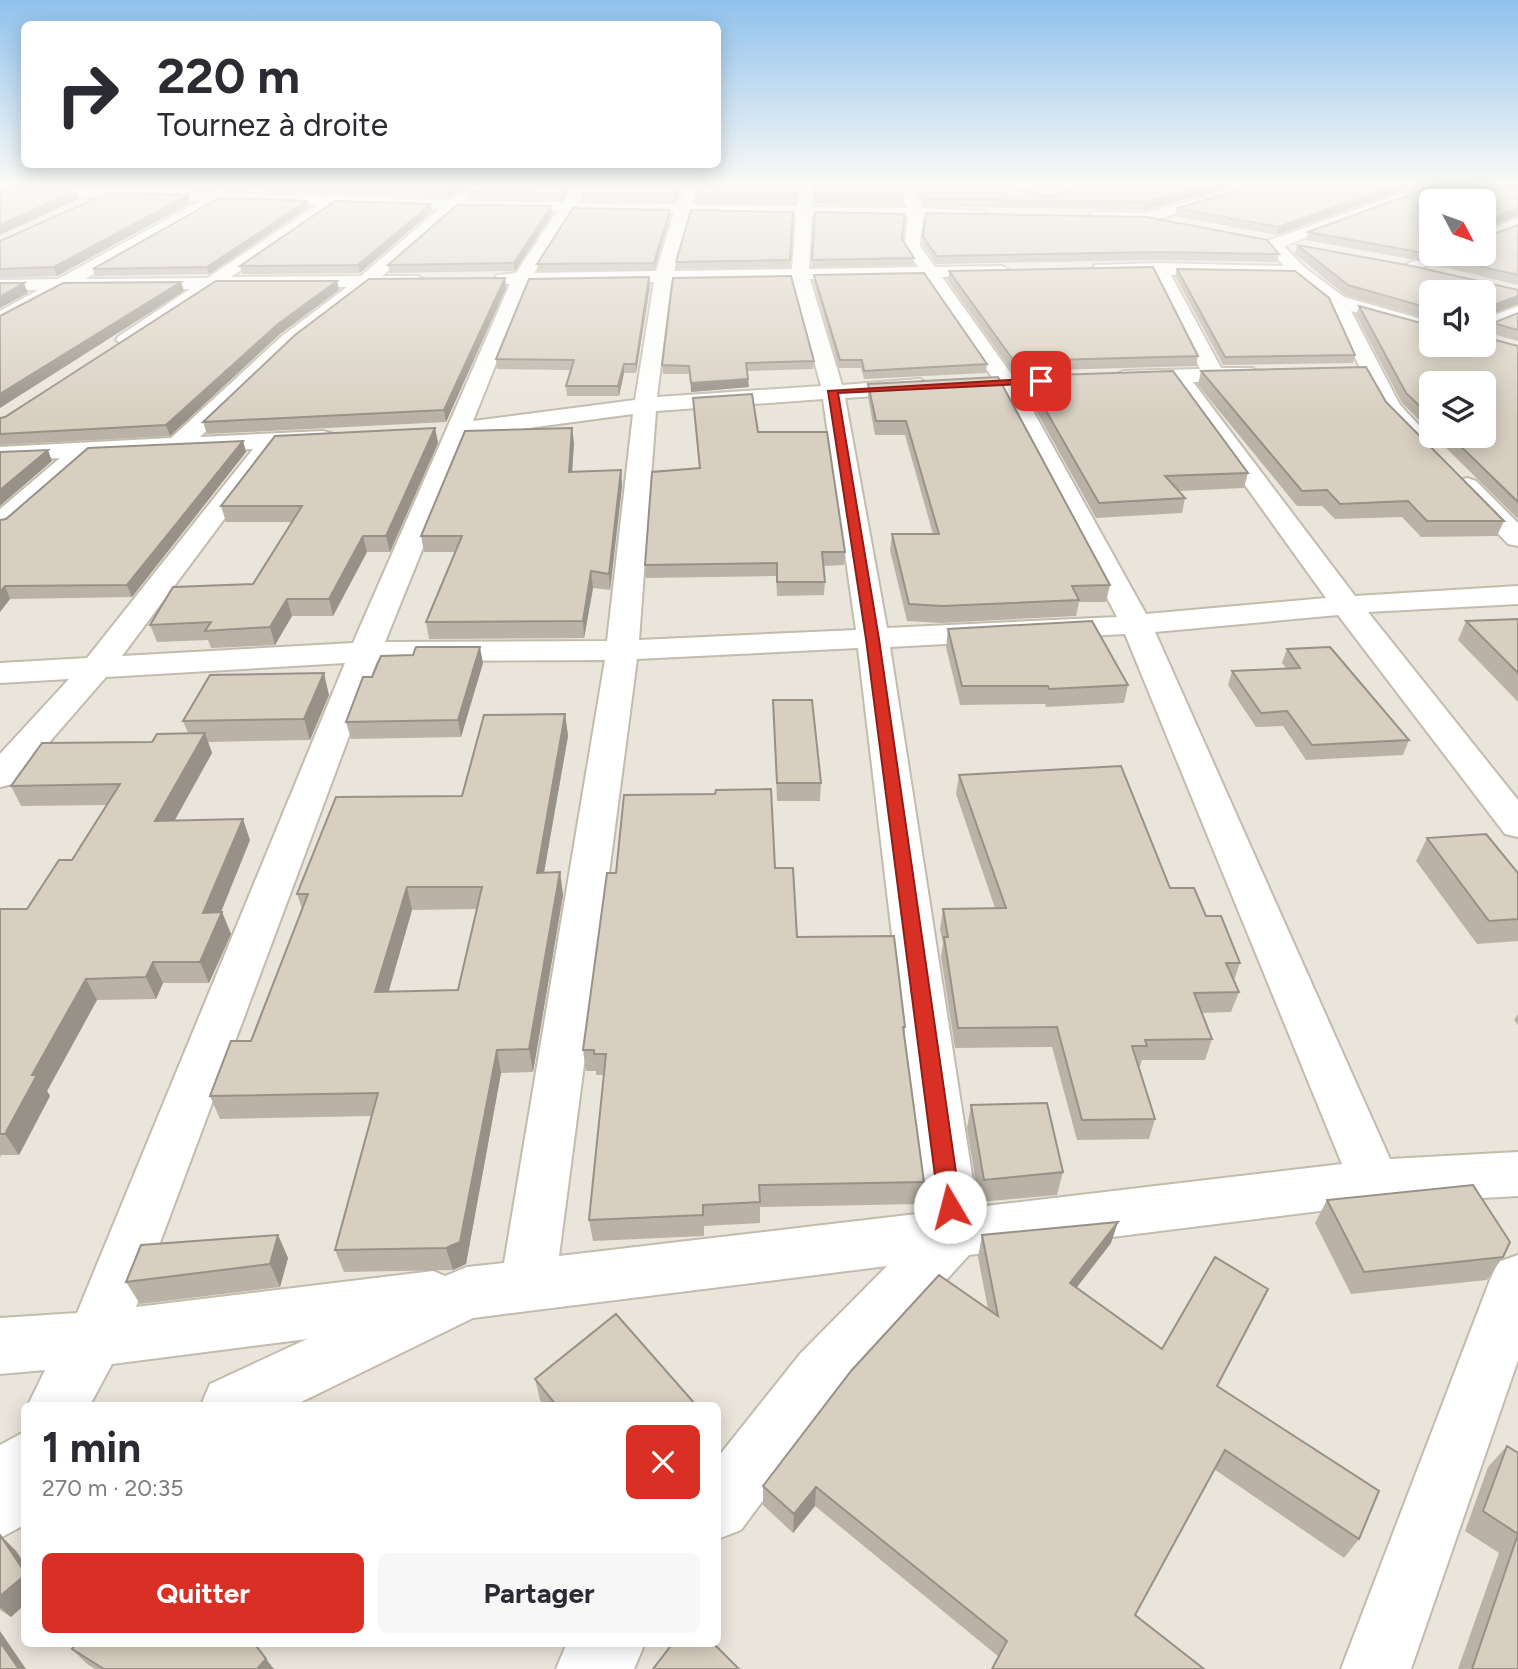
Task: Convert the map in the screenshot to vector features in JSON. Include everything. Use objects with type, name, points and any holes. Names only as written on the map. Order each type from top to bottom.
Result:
[{"type":"street","points":[[0,319],[102,263]]},
{"type":"street","points":[[114,348],[243,263]]},
{"type":"street","points":[[178,445],[289,340],[387,263]]},
{"type":"street","points":[[60,1402],[95,1339],[450,431],[522,278],[532,263]]},
{"type":"street","points":[[528,1285],[622,650],[645,405],[663,278],[668,263]]},
{"type":"street","points":[[801,263],[800,275],[833,391],[873,639],[954,1234]]},
{"type":"street","points":[[923,263],[1005,382],[1136,623],[1375,1182]]},
{"type":"street","points":[[1289,263],[1337,301],[1419,323]]},
{"type":"street","points":[[1413,263],[1403,266],[1437,274]]},
{"type":"street","points":[[1159,268],[1214,375]]},
{"type":"street","points":[[1080,269],[1298,271]]},
{"type":"street","points":[[483,279],[1017,270]]},
{"type":"street","points":[[0,285],[430,280]]},
{"type":"street","points":[[1337,301],[1370,372],[1391,409],[1518,538]]},
{"type":"street","points":[[1496,321],[1518,312]]},
{"type":"street","points":[[1344,372],[1370,372]]},
{"type":"street","points":[[1095,379],[1279,374]]},
{"type":"street","points":[[1177,375],[1347,606],[1518,825]]},
{"type":"street","points":[[450,431],[645,405],[941,385]]},
{"type":"street","points":[[0,454],[352,437]]},
{"type":"street","points":[[0,776],[98,666],[271,441]]},
{"type":"street","points":[[0,523],[84,450]]},
{"type":"street","points":[[0,673],[365,653],[622,650],[1093,628],[1347,606],[1518,595]]},
{"type":"street","points":[[0,1346],[95,1339],[1375,1182],[1518,1174]]},
{"type":"street","points":[[721,1503],[821,1374],[954,1234]]},
{"type":"street","points":[[1376,1669],[1518,1280]]},
{"type":"street","points":[[237,1402],[467,1293]]},
{"type":"street","points":[[0,1506],[21,1468]]},
{"type":"street","points":[[0,1516],[21,1506]]},
{"type":"street","points":[[591,1669],[608,1647]]},
{"type":"shaded area","points":[[0,263],[1419,263],[1419,266],[1496,266],[1496,263],[1518,263],[1518,1669],[0,1669]]},
{"type":"building","points":[[0,263],[62,263],[54,267],[0,269]]},
{"type":"building","points":[[104,263],[213,263],[207,267],[93,269]]},
{"type":"building","points":[[245,263],[361,263],[358,265],[240,266]]},
{"type":"building","points":[[390,263],[514,263],[514,263],[388,265]]},
{"type":"building","points":[[538,263],[654,263],[654,263]]},
{"type":"building","points":[[1320,263],[1395,263],[1474,280],[1419,280],[1419,305],[1348,285]]},
{"type":"building","points":[[1496,263],[1518,263],[1518,275],[1479,266],[1496,266]]},
{"type":"building","points":[[1153,267],[1198,356],[1014,361],[949,271]]},
{"type":"building","points":[[1177,269],[1295,271],[1329,298],[1355,355],[1225,357]]},
{"type":"building","points":[[924,273],[987,364],[864,371],[862,360],[840,360],[814,275]]},
{"type":"building","points":[[791,276],[814,361],[746,363],[748,379],[691,383],[689,366],[662,365],[673,278]]},
{"type":"building","points":[[649,277],[636,364],[624,364],[618,386],[566,386],[574,360],[496,359],[529,279]]},
{"type":"building","points":[[505,278],[444,410],[203,422],[295,335],[369,279]]},
{"type":"building","points":[[216,281],[337,281],[278,324],[166,425],[0,434],[0,418]]},
{"type":"building","points":[[181,282],[0,394],[0,316],[63,283]]},
{"type":"building","points":[[0,283],[24,283],[0,297]]},
{"type":"building","points":[[1496,285],[1518,290],[1518,296],[1496,304]]},
{"type":"building","points":[[1359,306],[1419,322],[1419,357],[1496,357],[1496,340],[1518,346],[1518,502],[1462,448],[1496,448],[1496,371],[1419,371],[1419,406],[1406,393]]},
{"type":"building","points":[[1518,313],[1518,330],[1496,322]]},
{"type":"building","points":[[1366,367],[1386,402],[1419,435],[1419,448],[1432,448],[1504,521],[1427,521],[1408,501],[1340,504],[1327,490],[1302,491],[1201,371]]},
{"type":"building","points":[[1173,371],[1248,473],[1165,476],[1185,498],[1099,503],[1026,376]]},
{"type":"building","points":[[998,377],[1110,585],[1072,586],[1079,600],[942,606],[909,604],[892,534],[939,534],[906,421],[876,421],[868,384]]},
{"type":"building","points":[[752,394],[758,432],[827,432],[845,552],[822,552],[825,582],[777,582],[777,563],[645,565],[652,472],[700,468],[693,398]]},
{"type":"building","points":[[435,428],[386,536],[363,536],[329,599],[287,599],[270,627],[205,631],[211,622],[150,625],[173,587],[253,584],[302,506],[221,506],[275,436]]},
{"type":"building","points":[[572,428],[569,472],[621,470],[609,574],[591,571],[583,621],[426,622],[462,536],[421,536],[465,431]]},
{"type":"building","points":[[243,441],[127,585],[5,586],[0,592],[0,520],[6,519],[88,448]]},
{"type":"building","points":[[48,450],[0,490],[0,452]]},
{"type":"building","points":[[1518,619],[1518,673],[1466,621]]},
{"type":"building","points":[[1092,621],[1128,685],[1049,689],[1048,686],[962,686],[948,629]]},
{"type":"building","points":[[416,647],[480,647],[458,720],[346,722],[363,677],[372,677],[381,656],[413,655]]},
{"type":"building","points":[[1330,647],[1409,740],[1312,745],[1287,711],[1261,713],[1232,671],[1300,668],[1287,649]]},
{"type":"building","points":[[324,673],[304,719],[183,721],[210,675]]},
{"type":"building","points":[[773,700],[812,700],[821,783],[777,783]]},
{"type":"building","points":[[565,714],[537,873],[560,872],[529,1049],[497,1050],[460,1242],[446,1248],[335,1250],[378,1093],[210,1096],[231,1041],[251,1041],[308,894],[297,894],[336,797],[462,796],[484,715]],"holes":[[[407,887],[482,887],[458,990],[375,992]]]},
{"type":"building","points":[[205,733],[155,821],[243,819],[203,913],[222,912],[200,962],[153,962],[146,977],[86,979],[32,1075],[37,1075],[5,1134],[0,1134],[0,909],[27,909],[59,860],[72,860],[120,784],[11,786],[42,743],[152,742],[157,734]]},
{"type":"building","points":[[1121,766],[1170,888],[1194,888],[1206,916],[1221,916],[1240,963],[1226,963],[1239,992],[1194,993],[1212,1039],[1145,1040],[1147,1046],[1132,1046],[1155,1119],[1082,1120],[1057,1027],[958,1028],[944,937],[948,937],[943,909],[1006,908],[959,775]]},
{"type":"building","points":[[771,789],[775,868],[793,868],[797,937],[894,936],[924,1182],[759,1185],[760,1202],[703,1205],[703,1215],[589,1220],[606,1054],[583,1050],[607,873],[616,873],[624,795],[715,794],[716,790]]},
{"type":"building","points":[[1486,834],[1518,873],[1518,919],[1489,921],[1427,838]]},
{"type":"building","points":[[1047,1103],[1063,1172],[984,1180],[971,1105]]},
{"type":"building","points":[[1473,1185],[1510,1242],[1503,1257],[1364,1272],[1327,1200]]},
{"type":"building","points":[[1118,1222],[1070,1283],[1162,1349],[1215,1257],[1268,1289],[1217,1386],[1379,1491],[1359,1539],[1225,1450],[1135,1615],[1204,1669],[992,1669],[1007,1641],[816,1487],[794,1514],[763,1486],[851,1371],[939,1275],[998,1316],[982,1235]]},
{"type":"building","points":[[278,1235],[270,1264],[126,1282],[141,1245]]},
{"type":"building","points":[[616,1314],[693,1402],[554,1402],[535,1379]]},
{"type":"building","points":[[1507,1446],[1518,1453],[1518,1534],[1483,1511]]},
{"type":"building","points":[[1518,1534],[1518,1669],[1472,1669]]},
{"type":"building","points":[[0,1535],[21,1566],[21,1578],[0,1596]]},
{"type":"building","points":[[0,1642],[19,1669],[0,1669]]},
{"type":"building","points":[[257,1647],[266,1659],[257,1669],[104,1669],[72,1649]]},
{"type":"building","points":[[670,1647],[717,1647],[739,1669],[653,1669]]},
{"type":"route","points":[[950,1207],[873,639],[833,391],[1041,381]]}]
